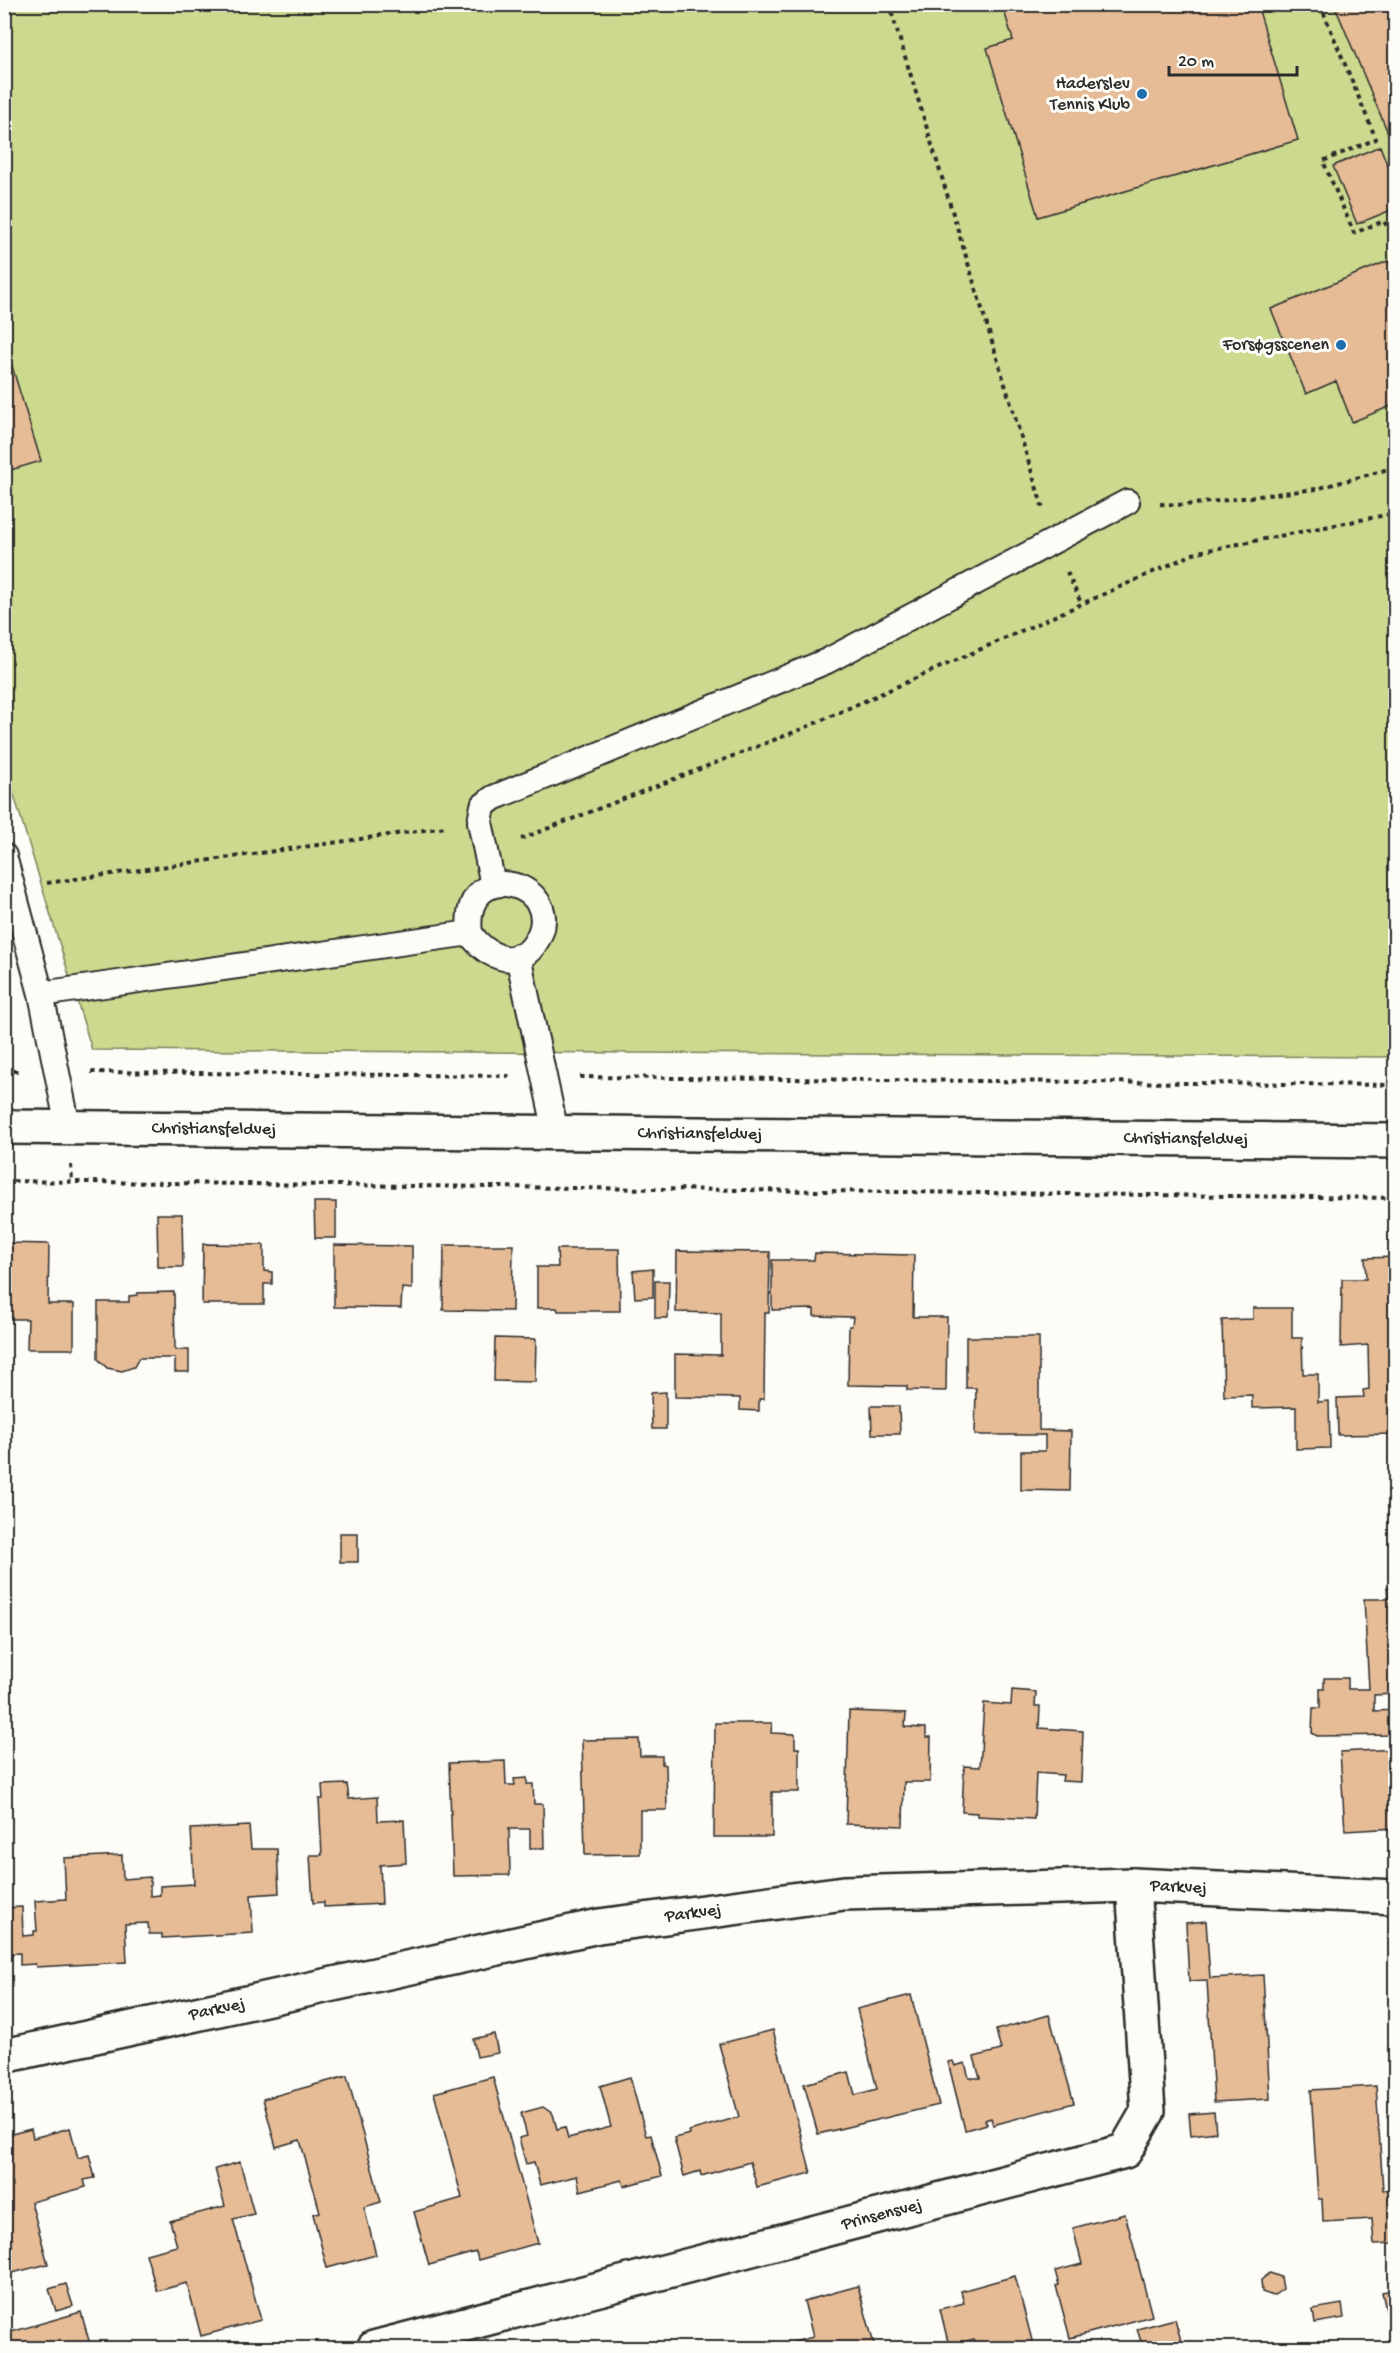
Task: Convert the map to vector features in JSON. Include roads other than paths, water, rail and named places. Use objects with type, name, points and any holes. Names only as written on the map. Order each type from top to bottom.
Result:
[{"type":"street","name":"Christiansfeldvej","points":[[4,1127],[1395,1141]]},
{"type":"street","name":"Parkvej","points":[[4,2056],[599,1926],[844,1893],[1133,1885],[1395,1897]]},
{"type":"street","name":"Prinsensvej","points":[[374,2349],[1125,2151],[1148,2111],[1133,1885]]},
{"type":"lane","points":[[493,885],[480,822],[483,806],[493,798],[827,661],[1127,502]]},
{"type":"lane","points":[[4,856],[15,887],[41,994],[68,1127]]},
{"type":"lane","points":[[507,883],[522,887],[533,896],[541,908],[543,923],[539,937],[531,949],[518,956],[504,958],[490,955],[478,946],[470,933],[468,919],[471,905],[480,893],[493,885],[507,883]]},
{"type":"lane","points":[[41,994],[470,933]]},
{"type":"lane","points":[[518,956],[556,1132]]},
{"type":"place","name":"Haderslev Tennis Klub","points":[[1142,94]]},
{"type":"place","name":"Forsøgsscenen","points":[[1341,345]]}]
